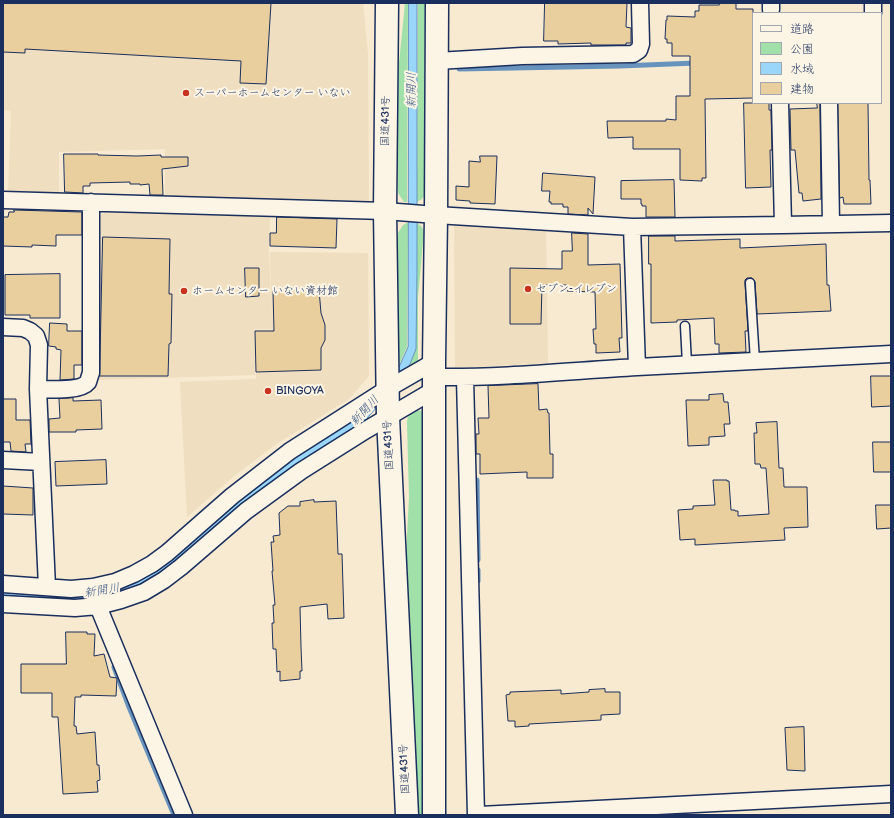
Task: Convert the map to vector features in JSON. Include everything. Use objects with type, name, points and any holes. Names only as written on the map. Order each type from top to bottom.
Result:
[{"type":"highway","name":"国道431号","points":[[387,3],[387,396],[407,815]]},
{"type":"highway","points":[[434,815],[433,215],[437,3]]},
{"type":"street","points":[[437,61],[522,56],[633,54],[639,50],[640,44],[640,3]]},
{"type":"street","points":[[780,104],[783,225]]},
{"type":"street","points":[[829,104],[831,224]]},
{"type":"street","points":[[3,200],[388,211],[632,227],[891,223]]},
{"type":"street","points":[[38,389],[71,388],[81,386],[87,382],[91,373],[90,202]]},
{"type":"street","points":[[632,227],[637,367]]},
{"type":"street","points":[[3,327],[23,328],[30,331],[36,336],[39,345],[38,389],[47,587]]},
{"type":"street","points":[[239,504],[301,471],[412,376],[465,378],[687,364],[891,354]]},
{"type":"street","points":[[3,584],[72,589],[95,596],[121,600],[144,592],[164,580],[181,567],[290,451],[355,409],[434,377]]},
{"type":"street","points":[[465,378],[476,815]]},
{"type":"street","points":[[3,460],[41,462]]},
{"type":"street","points":[[3,604],[75,608],[95,596]]},
{"type":"street","points":[[95,596],[184,815]]},
{"type":"street","points":[[480,815],[891,794]]},
{"type":"lane","points":[[750,284],[754,361]]},
{"type":"lane","points":[[685,326],[687,364]]},
{"type":"shaded area","name":"スーパーホームセンター いない","points":[[13,3],[363,3],[368,54],[369,204],[165,197],[165,149],[59,152],[59,196],[8,195],[11,111],[3,110],[3,16]]},
{"type":"shaded area","points":[[110,207],[270,210],[269,252],[272,327],[270,252],[368,253],[369,376],[349,399],[275,445],[233,477],[187,517],[180,382],[256,379],[255,360],[255,375],[98,380],[99,217]],"holes":[[[254,329],[272,330],[254,330]]]},
{"type":"shaded area","points":[[454,221],[546,226],[548,363],[455,368]]},
{"type":"green space","points":[[405,3],[408,3],[407,202],[404,202],[398,193],[397,83]]},
{"type":"green space","points":[[418,3],[426,3],[426,193],[422,199],[417,202]]},
{"type":"green space","points":[[407,223],[407,347],[398,367],[398,233],[403,225]]},
{"type":"green space","points":[[417,223],[424,231],[418,297],[418,363],[407,373],[416,349]]},
{"type":"green space","points":[[416,410],[421,411],[424,415],[424,815],[418,815],[405,574],[409,497],[407,421],[410,413]]},
{"type":"water","name":"新開川","points":[[409,3],[417,3],[417,272],[416,349],[406,374],[362,424],[292,468],[172,568],[131,591],[77,603],[3,599],[3,589],[107,589],[258,482],[355,416],[399,367],[408,347]]},
{"type":"building","points":[[3,3],[271,3],[266,84],[240,83],[241,61],[25,49],[25,53],[3,52]]},
{"type":"building","points":[[545,3],[627,3],[626,27],[631,28],[631,43],[626,43],[626,45],[591,45],[591,43],[558,44],[558,41],[544,41]]},
{"type":"building","points":[[719,3],[736,3],[736,9],[753,9],[752,98],[705,99],[706,178],[702,178],[702,181],[680,180],[680,149],[633,149],[633,137],[608,138],[607,121],[676,120],[676,96],[690,96],[690,56],[672,56],[672,43],[667,43],[667,39],[665,39],[667,16],[695,17],[695,11],[699,11],[699,5],[719,5]]},
{"type":"building","points":[[744,103],[769,104],[769,110],[771,110],[772,150],[770,150],[771,187],[746,188]]},
{"type":"building","points":[[817,104],[820,104],[821,199],[803,201],[802,193],[799,193],[795,150],[791,150],[790,109],[817,108]]},
{"type":"building","points":[[838,104],[868,104],[869,180],[871,204],[844,204],[843,197],[840,198]]},
{"type":"building","points":[[64,154],[137,156],[161,155],[161,157],[188,157],[188,166],[162,169],[163,195],[150,195],[149,184],[130,184],[130,182],[90,183],[90,186],[83,186],[83,193],[65,192]]},
{"type":"building","points":[[480,156],[497,156],[495,204],[470,203],[470,201],[456,200],[456,186],[469,187],[469,161],[480,162]]},
{"type":"building","points":[[543,173],[595,177],[593,214],[588,208],[588,215],[568,214],[568,207],[563,207],[563,204],[551,204],[551,202],[549,202],[550,191],[542,191]]},
{"type":"building","points":[[674,180],[675,217],[646,217],[646,206],[642,206],[641,199],[621,199],[621,181]]},
{"type":"building","points":[[14,210],[82,212],[82,235],[56,235],[56,246],[3,246],[3,217],[8,217],[9,212],[14,212]]},
{"type":"building","points":[[277,217],[337,219],[336,248],[270,246],[270,233],[276,233]]},
{"type":"building","points":[[572,233],[588,234],[588,265],[620,264],[622,338],[619,338],[620,352],[596,353],[593,329],[596,329],[595,292],[567,291],[567,285],[542,285],[541,324],[510,324],[510,268],[562,269],[562,251],[572,251]]},
{"type":"building","points":[[649,236],[675,236],[675,241],[740,239],[740,248],[826,244],[827,285],[829,285],[831,311],[757,314],[755,282],[752,278],[747,278],[745,280],[748,331],[745,331],[746,352],[719,353],[719,344],[715,344],[714,318],[651,323],[651,264],[649,264]]},
{"type":"building","points":[[103,237],[170,239],[169,294],[172,294],[171,343],[169,344],[168,376],[100,376]]},
{"type":"building","points":[[245,268],[259,268],[259,296],[246,297]]},
{"type":"building","points":[[60,274],[60,318],[30,318],[30,315],[5,315],[5,275]]},
{"type":"building","points":[[319,290],[321,313],[325,325],[325,340],[321,348],[321,370],[256,372],[255,331],[274,331],[273,291]]},
{"type":"building","points":[[50,323],[67,324],[67,331],[82,331],[82,365],[74,365],[74,379],[60,380],[61,350],[56,349],[56,347],[49,346]]},
{"type":"building","points":[[871,376],[891,376],[891,406],[872,407]]},
{"type":"building","points":[[538,384],[539,410],[547,409],[549,413],[550,454],[553,454],[553,478],[527,478],[527,472],[480,474],[480,454],[476,454],[476,434],[479,434],[478,418],[489,418],[488,386]]},
{"type":"building","points":[[723,394],[724,402],[728,402],[730,424],[724,424],[725,436],[709,437],[709,445],[688,446],[686,400],[709,400],[709,395]]},
{"type":"building","points":[[73,398],[73,401],[101,400],[102,429],[76,430],[76,432],[49,432],[49,419],[60,418],[59,399]]},
{"type":"building","points":[[3,399],[16,399],[16,420],[30,420],[31,444],[25,444],[26,452],[11,451],[10,442],[3,442]]},
{"type":"building","points":[[777,422],[779,468],[783,468],[784,487],[807,487],[808,527],[784,528],[785,540],[695,545],[695,539],[680,540],[678,510],[693,509],[693,506],[715,505],[713,480],[729,481],[731,510],[738,511],[738,516],[769,514],[766,468],[761,468],[760,464],[755,464],[754,433],[757,433],[756,423]]},
{"type":"building","points":[[873,442],[891,442],[891,472],[874,472]]},
{"type":"building","points":[[106,460],[107,484],[56,486],[55,462]]},
{"type":"building","points":[[3,486],[33,488],[33,515],[3,514]]},
{"type":"building","points":[[314,500],[314,502],[336,501],[338,554],[342,554],[344,618],[328,619],[327,604],[300,607],[302,671],[300,671],[300,679],[280,681],[280,671],[277,672],[276,649],[273,649],[272,623],[274,623],[273,605],[275,605],[271,542],[274,542],[273,536],[280,535],[279,513],[288,506],[300,506],[300,502]]},
{"type":"building","points":[[876,505],[891,505],[891,528],[877,529]]},
{"type":"building","points":[[66,632],[87,632],[87,634],[95,634],[94,656],[104,654],[110,677],[117,678],[116,696],[81,695],[81,697],[75,697],[74,726],[76,726],[77,734],[95,732],[97,765],[99,765],[100,780],[97,781],[98,792],[63,794],[58,717],[52,717],[52,693],[21,693],[21,664],[66,664]]},
{"type":"building","points":[[605,689],[605,692],[620,692],[620,714],[601,715],[601,720],[529,724],[529,726],[515,727],[515,721],[508,721],[506,695],[510,694],[510,692],[561,690],[561,694]]},
{"type":"building","points":[[804,727],[805,771],[787,770],[785,728]]},
{"type":"waterway","points":[[459,69],[696,63]]},
{"type":"waterway","points":[[477,480],[478,560]]},
{"type":"waterway","points":[[478,570],[478,581]]},
{"type":"waterway","points":[[114,667],[174,815]]},
{"type":"place","name":"スーパーホームセンター いない","points":[[186,93]]},
{"type":"place","name":"セブン-イレブン","points":[[528,289]]},
{"type":"place","name":"ホームセンター いない資材館","points":[[184,291]]},
{"type":"place","name":"BINGOYA","points":[[268,391]]}]
